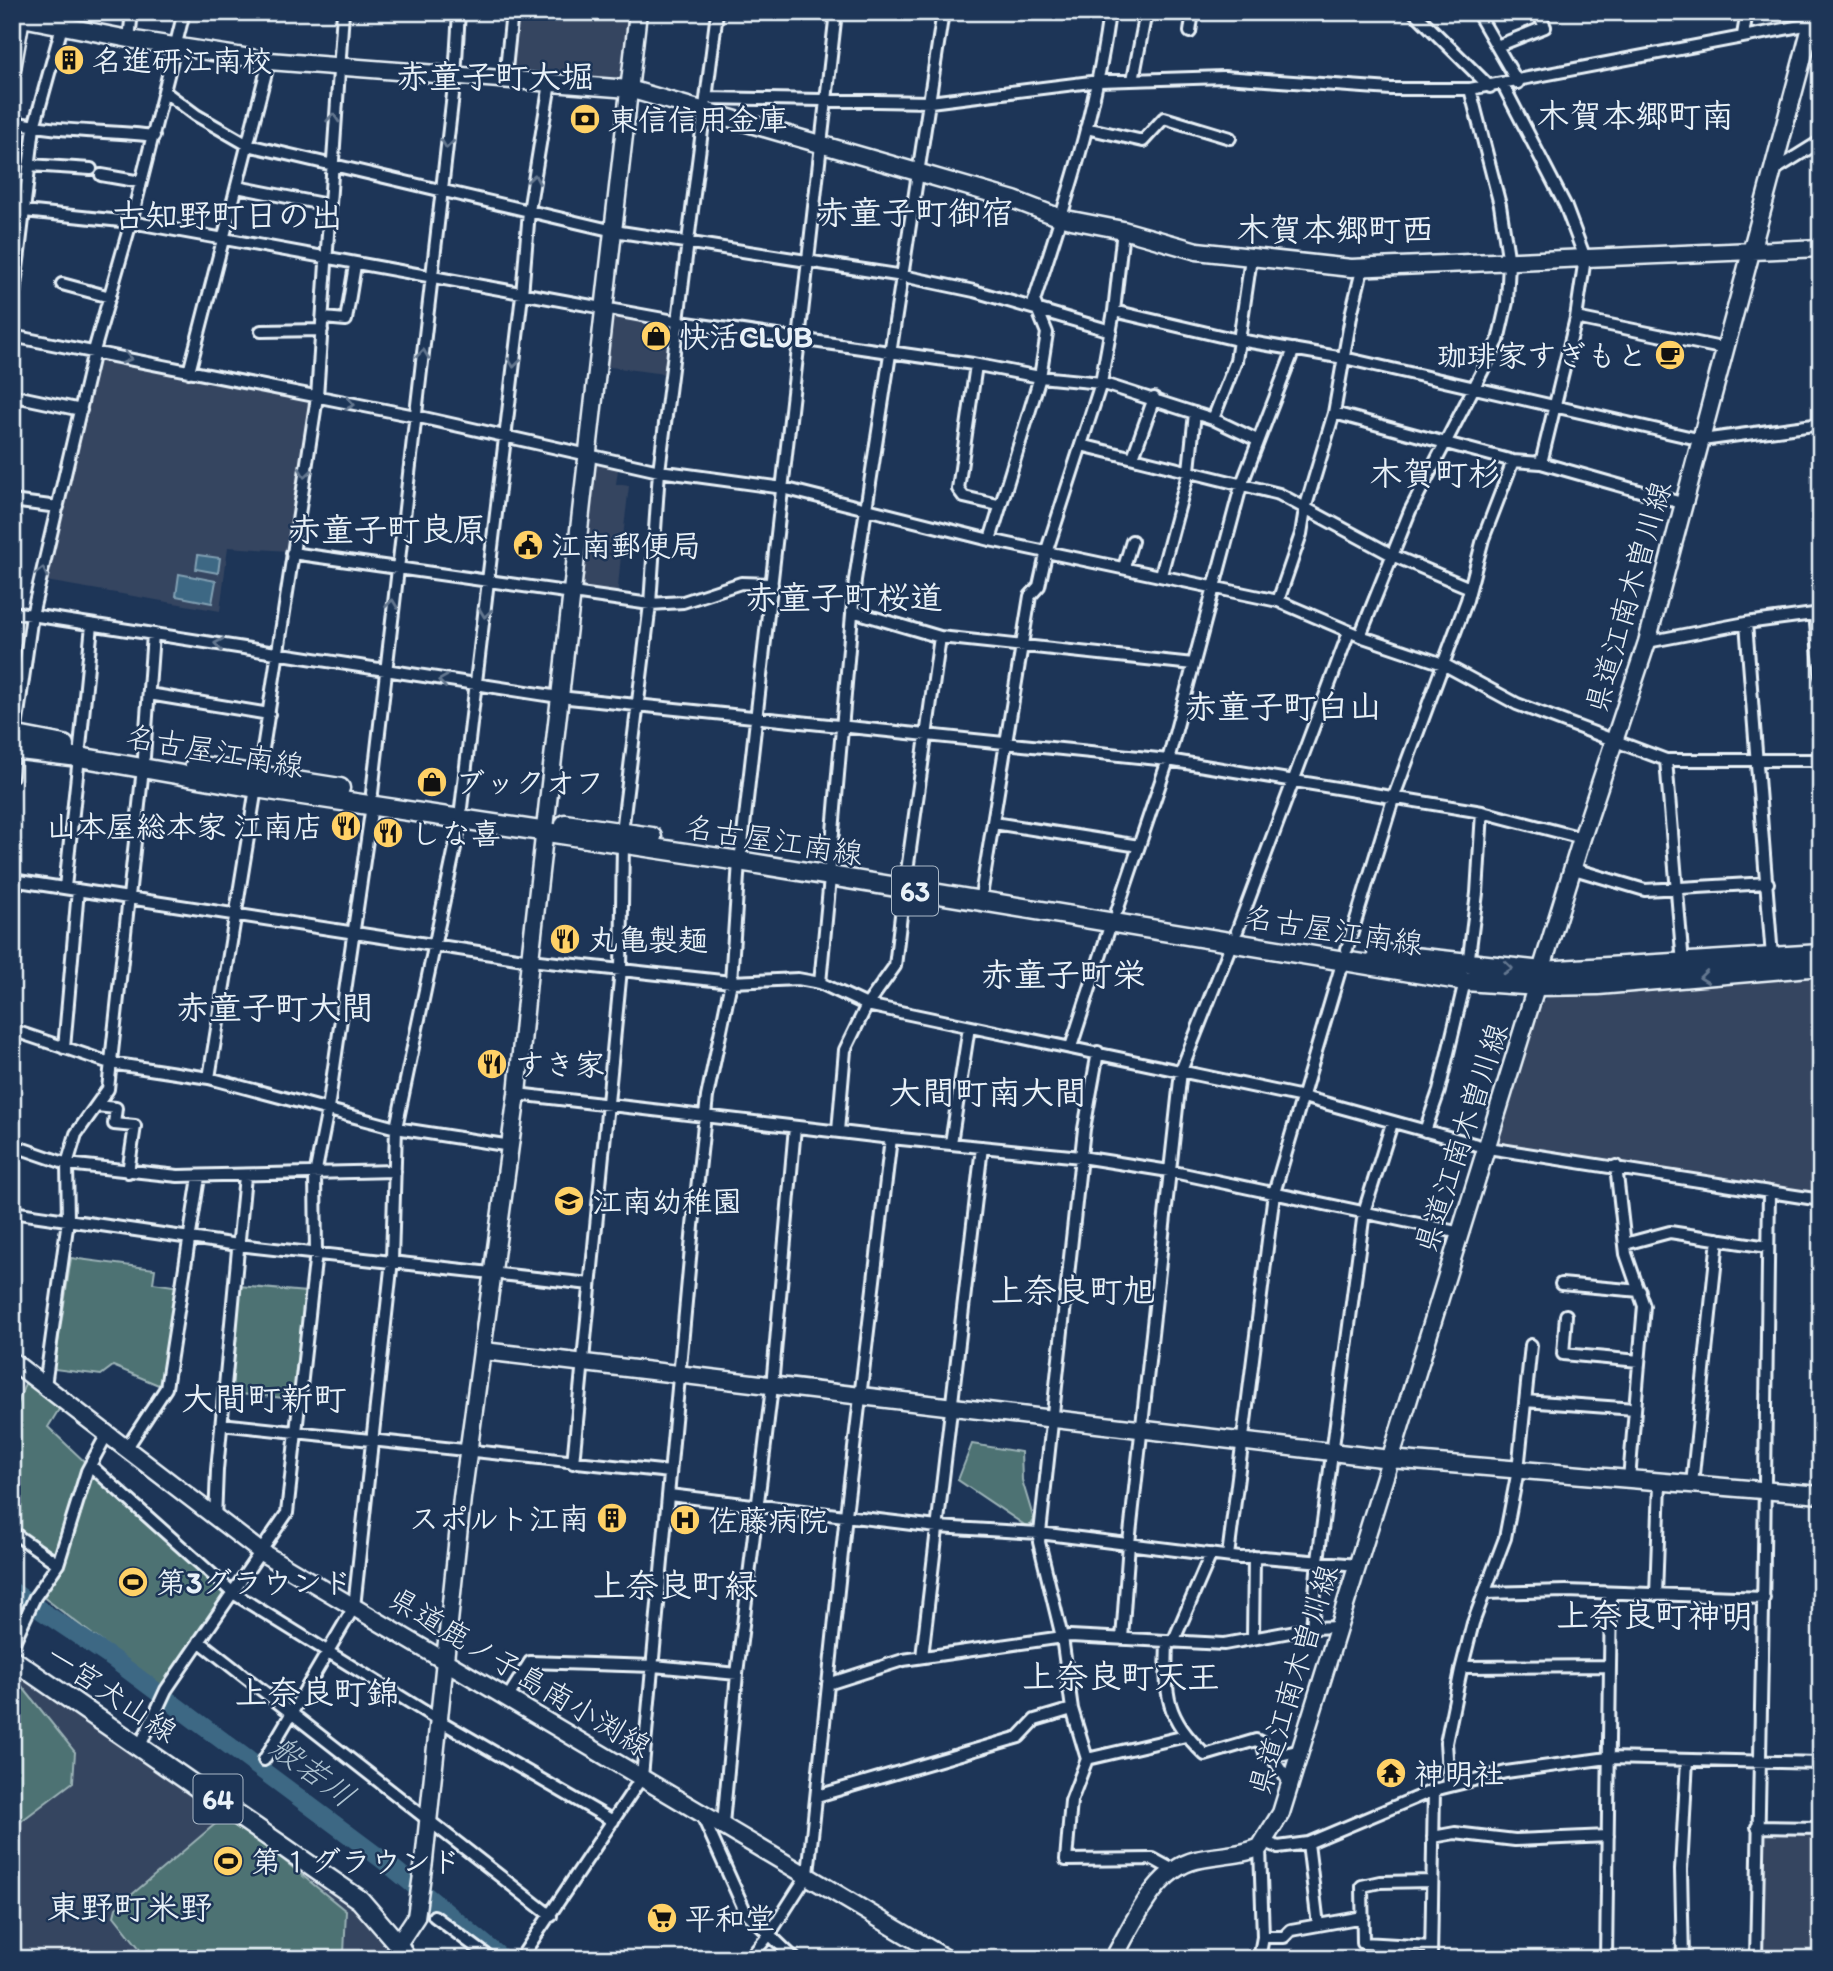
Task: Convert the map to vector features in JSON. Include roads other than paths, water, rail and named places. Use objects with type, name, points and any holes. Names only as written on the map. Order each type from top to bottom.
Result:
[{"type":"main road","name":"名古屋江南線","points":[[13,743],[1466,973],[1540,979],[1667,981],[1821,966]]},
{"type":"main road","name":"名古屋江南線","points":[[1540,979],[1683,964],[1821,954]]},
{"type":"main road","name":"一宮犬山線","points":[[12,1659],[360,1900],[402,1952]]},
{"type":"street","points":[[128,39],[132,12]]},
{"type":"street","points":[[12,776],[13,743],[32,615],[94,351],[154,136],[184,12]]},
{"type":"street","points":[[209,1078],[269,714],[317,397],[330,164],[342,12]]},
{"type":"street","points":[[139,1746],[164,1694],[287,1513],[316,1252],[315,1175],[328,1109],[372,799],[384,672],[455,76],[459,12]]},
{"type":"street","points":[[505,79],[512,12]]},
{"type":"street","points":[[402,1952],[416,1917],[429,1821],[468,1451],[511,1146],[559,697],[638,12]]},
{"type":"street","points":[[573,1462],[621,970],[622,838],[650,604],[659,471],[680,322],[717,12]]},
{"type":"street","points":[[520,1959],[642,1777],[705,1115],[731,982],[754,717],[772,584],[836,12]]},
{"type":"street","points":[[820,984],[852,611],[865,509],[892,354],[943,12]]},
{"type":"street","points":[[990,540],[998,505],[1040,377],[1047,333],[1034,307],[1034,301],[1062,218],[1100,81],[1108,20],[1104,12]]},
{"type":"street","points":[[1133,80],[1146,12]]},
{"type":"street","points":[[1190,32],[1193,12]]},
{"type":"street","points":[[1413,12],[1490,87]]},
{"type":"street","points":[[1477,12],[1518,82]]},
{"type":"street","points":[[1497,46],[1545,27],[1538,12]]},
{"type":"street","points":[[1743,35],[1747,12]]},
{"type":"street","points":[[12,69],[18,16],[64,20],[128,39],[269,61],[629,89],[706,104],[821,143],[1014,200],[1062,218],[1124,230],[1197,251],[1251,258],[1363,267],[1821,248]]},
{"type":"street","points":[[706,104],[930,102],[1100,81],[1224,77],[1391,89],[1470,89],[1518,82],[1816,19]]},
{"type":"street","name":"県道江南木曽川線","points":[[1263,1844],[1276,1824],[1301,1750],[1582,838],[1647,642],[1816,19]]},
{"type":"street","points":[[12,311],[34,127],[64,20]]},
{"type":"street","points":[[188,372],[269,61]]},
{"type":"street","points":[[264,1760],[354,1607],[391,1260],[396,1128],[437,946],[461,813],[522,295],[528,211],[550,83]]},
{"type":"street","points":[[1503,85],[1565,205],[1585,258],[1576,318],[1557,406],[1541,463]]},
{"type":"street","points":[[1122,1639],[1129,1543],[1181,1071],[1354,634],[1394,556],[1410,511],[1498,341],[1507,302],[1510,263],[1490,160],[1470,89]]},
{"type":"street","points":[[165,92],[196,115],[248,145],[442,188],[614,231],[903,276],[1034,307],[1111,331]]},
{"type":"street","points":[[1086,128],[1143,141],[1164,118],[1230,138]]},
{"type":"street","points":[[12,121],[34,127],[154,136]]},
{"type":"street","points":[[1776,169],[1821,141]]},
{"type":"street","points":[[29,165],[96,172],[141,182]]},
{"type":"street","points":[[237,187],[328,205]]},
{"type":"street","points":[[24,211],[131,222],[522,295],[606,306],[680,322],[976,365],[1040,377],[1101,383],[1213,419],[1257,440]]},
{"type":"street","points":[[981,896],[1030,596],[1039,586],[1047,550],[1101,383],[1111,331],[1124,230]]},
{"type":"street","points":[[1213,419],[1236,361],[1251,258]]},
{"type":"street","points":[[323,318],[346,320],[355,265]]},
{"type":"street","points":[[1278,601],[1301,534],[1305,509],[1334,413],[1363,267]]},
{"type":"street","points":[[62,285],[110,297]]},
{"type":"street","points":[[1114,311],[1239,340],[1344,358],[1473,390],[1557,406],[1702,440],[1821,424]]},
{"type":"street","points":[[1576,318],[1727,349]]},
{"type":"street","points":[[261,331],[322,330]]},
{"type":"street","points":[[12,336],[415,416],[659,471],[783,488],[990,540],[1278,601],[1354,634],[1443,664],[1517,704],[1666,760],[1821,760]]},
{"type":"street","points":[[1070,1047],[1168,760],[1242,483],[1294,349]]},
{"type":"street","points":[[976,365],[958,489],[964,497],[998,505]]},
{"type":"street","points":[[15,396],[81,410]]},
{"type":"street","points":[[1133,457],[1154,398]]},
{"type":"street","points":[[1161,575],[1189,470],[1195,413]]},
{"type":"street","points":[[1334,413],[1513,461],[1541,463],[1685,504]]},
{"type":"street","points":[[1081,445],[1279,494],[1394,556],[1470,588]]},
{"type":"street","points":[[1228,1556],[1274,1192],[1393,799],[1470,588],[1483,539],[1513,461]]},
{"type":"street","points":[[12,501],[58,507]]},
{"type":"street","points":[[1124,567],[1132,541]]},
{"type":"street","points":[[292,553],[650,604],[683,602],[741,583],[772,584]]},
{"type":"street","points":[[852,611],[940,637],[1193,664]]},
{"type":"street","points":[[12,612],[384,672],[559,697],[1007,741],[1168,760],[1293,783],[1482,812],[1582,838]]},
{"type":"street","points":[[1647,642],[1746,623],[1818,614],[1821,676]]},
{"type":"street","points":[[1746,623],[1772,957]]},
{"type":"street","points":[[65,887],[92,625]]},
{"type":"street","points":[[45,1386],[68,1220],[67,1164],[76,1134],[108,1089],[143,762],[153,634]]},
{"type":"street","points":[[838,1132],[845,1050],[867,1005],[895,966],[940,637]]},
{"type":"street","points":[[149,694],[269,714]]},
{"type":"street","points":[[1666,760],[1679,890],[1683,964]]},
{"type":"street","points":[[1425,1132],[1439,1091],[1466,973],[1477,893],[1482,812]]},
{"type":"street","points":[[993,823],[1139,846]]},
{"type":"street","points":[[1574,869],[1645,890],[1768,883]]},
{"type":"street","points":[[12,880],[530,960],[731,982],[798,979],[820,984],[867,1005],[1303,1097],[1488,1148],[1821,1200]]},
{"type":"street","points":[[64,1048],[78,890]]},
{"type":"street","points":[[951,1143],[969,1027]]},
{"type":"street","points":[[12,1030],[110,1063],[209,1078],[396,1128],[511,1146]]},
{"type":"street","points":[[1098,1052],[1081,1157],[1040,1533],[1041,1558],[1062,1637],[1072,1709],[1087,1759],[1071,1801],[1066,1860],[1153,1859],[1173,1870]]},
{"type":"street","points":[[517,1094],[891,1138],[1081,1157],[1169,1171],[1461,1233]]},
{"type":"street","points":[[96,1107],[116,1108],[114,1124],[135,1126],[128,1172]]},
{"type":"street","points":[[1312,1628],[1331,1452],[1364,1212],[1392,1123]]},
{"type":"street","points":[[723,1824],[737,1674],[772,1387],[795,1127]]},
{"type":"street","points":[[749,1959],[769,1935],[808,1874],[846,1515],[891,1138]]},
{"type":"street","points":[[12,1146],[67,1164],[199,1177],[395,1171]]},
{"type":"street","points":[[922,1657],[982,1147]]},
{"type":"street","points":[[1616,1166],[1625,1244],[1644,1306],[1629,1479]]},
{"type":"street","points":[[215,1519],[237,1245],[246,1176]]},
{"type":"street","points":[[126,1449],[166,1388],[199,1177]]},
{"type":"street","points":[[1756,1959],[1756,1827],[1761,1761],[1769,1192]]},
{"type":"street","points":[[12,1212],[237,1245],[590,1283]]},
{"type":"street","points":[[1625,1244],[1670,1232],[1768,1247]]},
{"type":"street","points":[[1692,1484],[1718,1239]]},
{"type":"street","points":[[1561,1284],[1640,1291]]},
{"type":"street","points":[[1566,1315],[1563,1354],[1639,1362]]},
{"type":"street","points":[[1449,1786],[1446,1743],[1473,1623],[1505,1538],[1518,1470],[1531,1345]]},
{"type":"street","points":[[484,1351],[951,1409],[1390,1459],[1821,1495]]},
{"type":"street","name":"県道鹿ノ子島南小渕線","points":[[12,1361],[261,1552],[808,1874],[947,1959]]},
{"type":"street","points":[[1525,1401],[1635,1409]]},
{"type":"street","points":[[221,1424],[372,1438],[670,1472]]},
{"type":"street","points":[[12,1646],[35,1597],[58,1564],[90,1465],[107,1434]]},
{"type":"street","points":[[90,1465],[233,1593],[440,1721],[613,1821]]},
{"type":"street","points":[[1656,1595],[1661,1483]]},
{"type":"street","points":[[669,1495],[937,1527],[1040,1533],[1228,1556],[1318,1560],[1358,1565]]},
{"type":"street","points":[[12,1532],[58,1564]]},
{"type":"street","points":[[1211,1554],[1170,1642],[1165,1682],[1173,1719],[1205,1755],[1256,1740],[1262,1743],[1265,1753],[1272,1757],[1290,1784]]},
{"type":"street","points":[[1253,1638],[1254,1557]]},
{"type":"street","points":[[1485,1592],[1764,1598]]},
{"type":"street","points":[[1606,1959],[1611,1593]]},
{"type":"street","points":[[828,1684],[903,1660],[1062,1637],[1224,1644],[1312,1628],[1339,1627]]},
{"type":"street","points":[[200,1641],[289,1714],[551,1916]]},
{"type":"street","points":[[508,1697],[530,1662],[654,1667],[737,1674]]},
{"type":"street","points":[[1462,1667],[1610,1666]]},
{"type":"street","points":[[817,1796],[1019,1737],[1035,1720],[1072,1709]]},
{"type":"street","points":[[1087,1759],[1186,1736]]},
{"type":"street","points":[[1272,1757],[1301,1750]]},
{"type":"street","points":[[1113,1959],[1152,1894],[1173,1870],[1198,1859],[1263,1844],[1278,1847],[1308,1843],[1434,1790],[1506,1772],[1608,1758],[1821,1763]]},
{"type":"street","points":[[1683,1959],[1681,1870],[1687,1760]]},
{"type":"street","points":[[1431,1959],[1434,1790]]},
{"type":"street","points":[[700,1811],[745,1911],[794,1959]]},
{"type":"street","points":[[1756,1827],[1821,1828]]},
{"type":"street","points":[[1433,1837],[1455,1833],[1515,1840],[1608,1836]]},
{"type":"street","points":[[1308,1843],[1318,1925]]},
{"type":"street","points":[[1259,1959],[1263,1937],[1263,1844]]},
{"type":"street","points":[[1430,1947],[1363,1942],[1363,1886],[1380,1882],[1432,1881]]},
{"type":"street","points":[[434,1916],[492,1959]]},
{"type":"street","points":[[1263,1937],[1284,1937],[1291,1930],[1363,1917]]},
{"type":"waterway","name":"般若川","points":[[12,1591],[113,1659],[388,1864],[503,1959]]},
{"type":"place","name":"名進研江南校","points":[[69,60]]},
{"type":"place","name":"東信信用金庫","points":[[585,119]]},
{"type":"place","name":"快活CLUB","points":[[656,336]]},
{"type":"place","name":"珈琲家すぎもと","points":[[1670,355]]},
{"type":"place","name":"江南郵便局","points":[[528,545]]},
{"type":"place","name":"ブックオフ","points":[[432,782]]},
{"type":"place","name":"山本屋総本家 江南店","points":[[346,826]]},
{"type":"place","name":"しな喜","points":[[388,833]]},
{"type":"place","name":"丸亀製麺","points":[[565,939]]},
{"type":"place","name":"すき家","points":[[492,1064]]},
{"type":"place","name":"江南幼稚園","points":[[569,1201]]},
{"type":"place","name":"スポルト江南","points":[[612,1518]]},
{"type":"place","name":"佐藤病院","points":[[685,1520]]},
{"type":"place","name":"第3グラウンド","points":[[133,1582]]},
{"type":"place","name":"神明社","points":[[1391,1773]]},
{"type":"place","name":"第１グラウンド","points":[[228,1861]]},
{"type":"place","name":"平和堂","points":[[662,1918]]},
{"type":"district","name":"赤童子町大堀","points":[[495,76]]},
{"type":"district","name":"木賀本郷町南","points":[[1635,115]]},
{"type":"district","name":"赤童子町御宿","points":[[915,212]]},
{"type":"district","name":"古知野町日の出","points":[[228,215]]},
{"type":"district","name":"木賀本郷町西","points":[[1335,229]]},
{"type":"district","name":"木賀町杉","points":[[1435,473]]},
{"type":"district","name":"赤童子町良原","points":[[387,529]]},
{"type":"district","name":"赤童子町桜道","points":[[844,597]]},
{"type":"district","name":"赤童子町白山","points":[[1283,706]]},
{"type":"district","name":"赤童子町栄","points":[[1063,974]]},
{"type":"district","name":"赤童子町大間","points":[[275,1007]]},
{"type":"district","name":"大間町南大間","points":[[988,1092]]},
{"type":"district","name":"上奈良町旭","points":[[1073,1290]]},
{"type":"district","name":"大間町新町","points":[[264,1398]]},
{"type":"district","name":"上奈良町緑","points":[[675,1585]]},
{"type":"district","name":"上奈良町神明","points":[[1655,1615]]},
{"type":"district","name":"上奈良町天王","points":[[1121,1676]]},
{"type":"district","name":"上奈良町錦","points":[[317,1692]]},
{"type":"district","name":"東野町米野","points":[[130,1907]]}]
